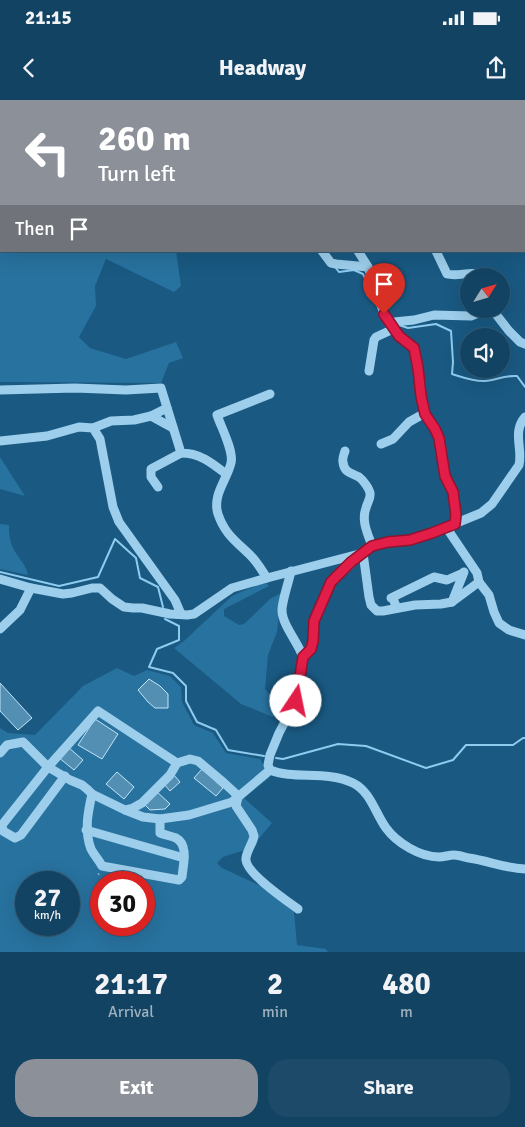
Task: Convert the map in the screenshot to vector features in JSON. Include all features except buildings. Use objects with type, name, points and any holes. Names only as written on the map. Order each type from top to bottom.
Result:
[{"type":"street","points":[[323,252],[331,263],[368,267]]},
{"type":"street","points":[[359,252],[368,267],[384,314],[399,336],[414,348],[425,414],[439,438],[445,476],[453,492],[456,515],[455,524],[448,530],[477,573],[479,582],[489,595],[499,623],[509,630],[525,635]]},
{"type":"street","points":[[436,252],[447,274],[460,275]]},
{"type":"street","points":[[369,371],[374,340],[376,337],[389,331],[396,324],[394,322],[434,315],[460,316]]},
{"type":"street","points":[[500,318],[509,331],[520,342],[525,344]]},
{"type":"street","points":[[0,390],[75,388],[126,390],[161,388],[181,453]]},
{"type":"street","points":[[267,578],[258,564],[236,543],[223,526],[217,512],[218,492],[232,462],[217,415],[270,394]]},
{"type":"street","points":[[0,441],[47,436],[79,427],[93,428],[111,421],[134,420],[151,416],[167,408]]},
{"type":"street","points":[[381,444],[392,439],[409,422],[425,414]]},
{"type":"street","points":[[151,416],[173,428]]},
{"type":"street","points":[[303,657],[311,649],[314,621],[331,582],[363,552],[372,546],[410,540],[432,533],[481,514],[492,504],[519,465],[521,458],[518,446],[518,430],[525,417]]},
{"type":"street","points":[[93,428],[100,439],[113,507],[119,522],[175,600],[181,614]]},
{"type":"street","points":[[345,451],[342,462],[346,469],[349,474],[358,476],[363,481],[370,493],[364,518],[372,546]]},
{"type":"street","points":[[158,487],[151,477],[151,469],[181,453],[192,453],[208,460],[226,474]]},
{"type":"street","points":[[0,579],[31,588],[63,594],[100,588],[112,600],[124,606],[170,614],[194,614],[232,588],[363,552]]},
{"type":"street","points":[[363,552],[369,597],[371,605],[377,611],[452,602],[479,582]]},
{"type":"street","points":[[397,608],[394,600],[391,598],[434,577],[448,580],[462,574],[472,566]]},
{"type":"street","points":[[291,571],[282,610],[284,620],[303,657],[296,701],[270,755],[268,765],[270,770],[279,774],[332,777],[354,783],[362,788],[386,828],[401,844],[419,852],[437,857],[455,855],[511,869],[525,869]]},
{"type":"street","points":[[452,602],[462,574]]},
{"type":"street","points":[[0,629],[20,610],[31,588]]},
{"type":"street","points":[[65,776],[21,835],[15,838],[3,831],[2,825],[48,767],[98,711],[178,763]]},
{"type":"street","points":[[0,753],[3,742],[23,742],[48,767],[87,788],[92,794],[143,817],[160,819],[189,815],[232,802],[270,770]]},
{"type":"street","points":[[125,810],[142,803],[170,775],[178,763],[190,759],[198,761],[236,793],[238,797],[236,806],[254,836],[246,857],[247,864],[257,877],[298,909]]},
{"type":"street","points":[[92,794],[86,830],[91,849],[102,866],[179,880],[182,877],[184,848],[178,839],[160,833],[160,819]]},
{"type":"street","points":[[86,830],[184,858]]},
{"type":"shaded area","points":[[0,252],[176,252],[181,286],[174,292],[106,259],[95,286],[96,306],[79,337],[90,348],[126,359],[176,342],[183,358],[169,363],[161,383],[0,382]]},
{"type":"shaded area","points":[[0,457],[25,496],[0,489]]},
{"type":"shaded area","points":[[0,524],[9,525],[12,546],[28,575],[0,569]]},
{"type":"shaded area","points":[[265,582],[269,586],[224,609],[224,616],[239,625],[244,624],[270,599],[281,593],[277,632],[268,655],[265,689],[279,704],[273,717],[241,704],[174,648],[232,596]]},
{"type":"shaded area","points":[[117,668],[134,676],[147,670],[170,676],[181,687],[182,702],[194,725],[213,733],[226,753],[260,759],[270,777],[244,798],[272,823],[251,848],[223,857],[217,863],[222,868],[293,901],[297,945],[326,949],[328,952],[0,952],[0,728],[8,733],[35,735],[83,686]]},
{"type":"waterway","points":[[335,267],[339,272],[354,270],[363,274],[372,293]]},
{"type":"waterway","points":[[399,325],[408,328],[436,324],[451,331],[452,374],[481,381],[517,376],[525,387]]},
{"type":"waterway","points":[[0,572],[59,586],[98,577],[115,539],[136,558],[140,578],[158,587],[163,607]]},
{"type":"waterway","points":[[165,619],[179,626],[179,640],[157,649],[149,667],[173,673],[186,686],[186,701],[197,722],[216,730],[228,750],[264,756]]},
{"type":"waterway","points":[[276,758],[283,759],[338,744],[366,746],[426,768],[453,760],[466,745],[513,745],[525,738]]},
{"type":"route","points":[[296,701],[303,657],[311,649],[314,621],[331,582],[351,562],[372,546],[410,540],[455,524],[456,515],[453,492],[445,476],[439,438],[425,414],[414,348],[399,336],[384,314]]}]
